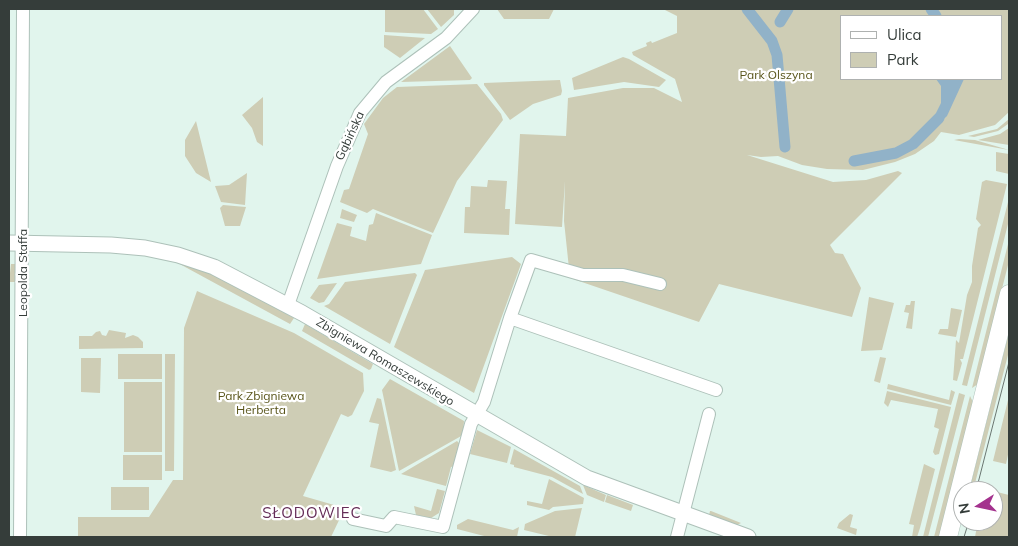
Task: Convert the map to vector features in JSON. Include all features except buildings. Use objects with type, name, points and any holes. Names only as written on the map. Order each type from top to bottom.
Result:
[{"type":"main road","points":[[948,537],[1009,294]]},
{"type":"street","name":"Leopolda Staffa","points":[[17,529],[16,243],[22,9]]},
{"type":"street","name":"Gąbińska","points":[[288,305],[337,166],[360,114],[386,82],[446,38],[473,9]]},
{"type":"street","name":"Zbigniewa Romaszewskiego","points":[[16,243],[111,245],[145,248],[178,255],[238,277],[587,478],[748,537]]},
{"type":"street","points":[[354,519],[386,526],[394,516],[443,528],[471,424],[484,402],[530,260],[582,275],[623,275],[660,284]]},
{"type":"street","points":[[510,318],[716,390]]},
{"type":"street","points":[[677,537],[709,414]]},
{"type":"green space","points":[[385,9],[423,9],[438,29],[431,34],[385,32]]},
{"type":"green space","points":[[427,9],[454,9],[454,15],[441,27]]},
{"type":"green space","points":[[497,9],[554,9],[549,19],[504,19]]},
{"type":"green space","name":"Park Olszyna","points":[[663,9],[1009,9],[1009,112],[995,125],[959,135],[941,132],[934,141],[915,154],[895,162],[863,170],[827,169],[802,165],[778,156],[761,157],[747,155],[833,182],[866,180],[898,171],[902,173],[830,245],[835,253],[843,254],[861,288],[852,317],[719,284],[699,322],[570,278],[564,221],[565,181],[562,227],[515,224],[520,134],[566,136],[568,98],[623,88],[654,88],[682,102],[675,79],[633,55],[632,52],[647,46],[646,43],[651,41],[652,43],[677,33],[677,16]]},
{"type":"green space","points":[[384,35],[425,38],[400,58],[384,47]]},
{"type":"green space","points":[[450,46],[472,78],[470,80],[401,82]]},
{"type":"green space","points":[[623,57],[666,80],[659,87],[624,82],[574,90],[572,78]]},
{"type":"green space","points":[[560,80],[561,95],[533,104],[510,120],[484,85],[484,83]]},
{"type":"green space","points":[[477,84],[501,114],[503,120],[457,181],[433,233],[373,209],[367,213],[340,202],[344,190],[349,189],[368,134],[364,124],[383,98],[397,87]]},
{"type":"green space","points":[[263,97],[263,146],[257,142],[252,128],[242,115]]},
{"type":"green space","points":[[1009,119],[1008,124],[998,131],[974,137],[968,136],[997,129]]},
{"type":"green space","points":[[196,121],[211,182],[196,173],[185,156],[185,140]]},
{"type":"green space","points":[[1009,128],[1009,145],[978,140],[1000,134]]},
{"type":"green space","points":[[954,140],[975,140],[1009,150]]},
{"type":"green space","points":[[996,152],[1009,154],[1009,174],[996,171]]},
{"type":"green space","points":[[247,173],[245,205],[221,202],[215,186],[229,185]]},
{"type":"green space","points":[[488,180],[507,181],[505,209],[510,209],[509,235],[464,233],[465,207],[470,207],[471,186],[487,187]]},
{"type":"green space","points":[[986,180],[1007,184],[963,359],[960,359],[962,363],[957,381],[953,380],[956,340],[959,343],[967,295],[972,282],[972,266],[978,228],[981,225],[976,219],[982,182]]},
{"type":"green space","points":[[1009,198],[1009,220],[967,386],[962,385]]},
{"type":"green space","points":[[223,205],[246,207],[240,226],[225,226],[220,208]]},
{"type":"green space","points":[[342,209],[357,215],[354,222],[340,218]]},
{"type":"green space","points":[[376,213],[432,235],[421,264],[317,279],[337,223],[352,227],[350,236],[366,241],[369,225],[373,224]]},
{"type":"green space","points":[[1009,240],[1009,261],[978,384],[972,388]]},
{"type":"green space","points":[[512,257],[521,264],[474,393],[394,347],[425,270]]},
{"type":"green space","points":[[176,262],[201,269],[238,286],[294,318],[290,324]]},
{"type":"green space","points":[[11,264],[17,264],[17,282],[9,282]]},
{"type":"green space","points":[[415,273],[417,275],[390,344],[324,306],[329,304],[345,282]]},
{"type":"green space","points":[[337,283],[324,302],[319,303],[310,298],[319,285]]},
{"type":"green space","name":"Park Zbigniewa Herberta","points":[[197,291],[294,333],[363,373],[364,391],[352,415],[348,417],[341,414],[303,496],[341,507],[341,516],[331,537],[78,537],[78,517],[149,517],[173,480],[183,480],[184,328]]},
{"type":"green space","points":[[869,297],[894,303],[882,350],[861,351]]},
{"type":"green space","points":[[911,301],[915,301],[912,329],[906,328],[909,313],[904,312],[906,305],[910,305]]},
{"type":"green space","points":[[951,308],[962,310],[956,337],[938,334],[940,329],[948,329]]},
{"type":"green space","points":[[305,324],[373,364],[371,369],[369,370],[302,331]]},
{"type":"green space","points":[[109,330],[126,333],[125,338],[133,335],[138,337],[143,342],[143,348],[79,349],[79,336],[92,336],[100,331],[102,335],[106,336]]},
{"type":"green space","points":[[1009,332],[1009,351],[976,481],[972,481]]},
{"type":"green space","points":[[118,354],[162,354],[162,379],[118,379]]},
{"type":"green space","points":[[165,354],[175,354],[174,471],[165,471]]},
{"type":"green space","points":[[880,357],[886,358],[880,383],[874,381]]},
{"type":"green space","points":[[81,358],[101,358],[100,393],[81,392]]},
{"type":"green space","points":[[390,379],[464,421],[463,435],[399,471],[382,390]]},
{"type":"green space","points":[[124,382],[162,382],[162,452],[124,452]]},
{"type":"green space","points":[[888,384],[949,400],[951,390],[955,392],[951,405],[887,389]]},
{"type":"green space","points":[[887,391],[951,407],[939,454],[935,455],[933,452],[939,429],[934,427],[938,409],[891,400],[888,407],[884,403]]},
{"type":"green space","points":[[959,393],[965,395],[928,537],[923,537]]},
{"type":"green space","points":[[970,396],[973,402],[939,537],[934,537]]},
{"type":"green space","points":[[1009,396],[1009,450],[1006,464],[993,461]]},
{"type":"green space","points":[[377,398],[381,399],[396,470],[391,472],[370,467],[379,424],[369,422]]},
{"type":"green space","points":[[477,430],[511,447],[507,463],[470,454]]},
{"type":"green space","points":[[457,441],[460,444],[455,466],[451,467],[446,486],[401,474]]},
{"type":"green space","points":[[514,449],[580,486],[583,494],[552,477],[514,467],[514,465],[510,464]]},
{"type":"green space","points":[[123,455],[162,455],[162,480],[123,480]]},
{"type":"green space","points":[[924,464],[935,469],[917,537],[912,537],[914,525],[909,524]]},
{"type":"green space","points":[[549,479],[584,498],[583,504],[553,507],[549,510],[527,505],[527,501],[542,504]]},
{"type":"green space","points":[[583,485],[606,495],[604,502],[587,495]]},
{"type":"green space","points":[[111,487],[149,487],[149,510],[111,510]]},
{"type":"green space","points":[[437,489],[445,491],[439,513],[431,518],[416,515],[414,506],[431,511]]},
{"type":"green space","points":[[1003,494],[1009,495],[1009,537],[975,537],[976,531],[1003,531]]},
{"type":"green space","points":[[607,495],[633,505],[631,511],[605,502]]},
{"type":"green space","points":[[582,508],[575,537],[553,537],[524,530],[525,524],[555,511]]},
{"type":"green space","points":[[710,511],[741,523],[737,525],[709,515]]},
{"type":"green space","points":[[850,514],[853,515],[850,527],[857,529],[856,535],[837,528],[839,523]]},
{"type":"green space","points":[[468,519],[513,530],[519,527],[517,537],[488,537],[457,529],[457,525]]},
{"type":"water","points":[[937,80],[964,80],[947,116],[931,131],[928,129],[941,103],[941,86]]},
{"type":"waterway","points":[[747,9],[772,41],[777,55],[785,147]]},
{"type":"waterway","points":[[780,22],[788,9]]},
{"type":"waterway","points":[[931,9],[935,15]]},
{"type":"waterway","points":[[854,161],[896,153],[913,144],[939,118]]},
{"type":"tram line","points":[[979,481],[1009,362]]},
{"type":"tram line","points":[[964,537],[966,531]]},
{"type":"district","name":"SŁODOWIEC","points":[[312,513]]}]
